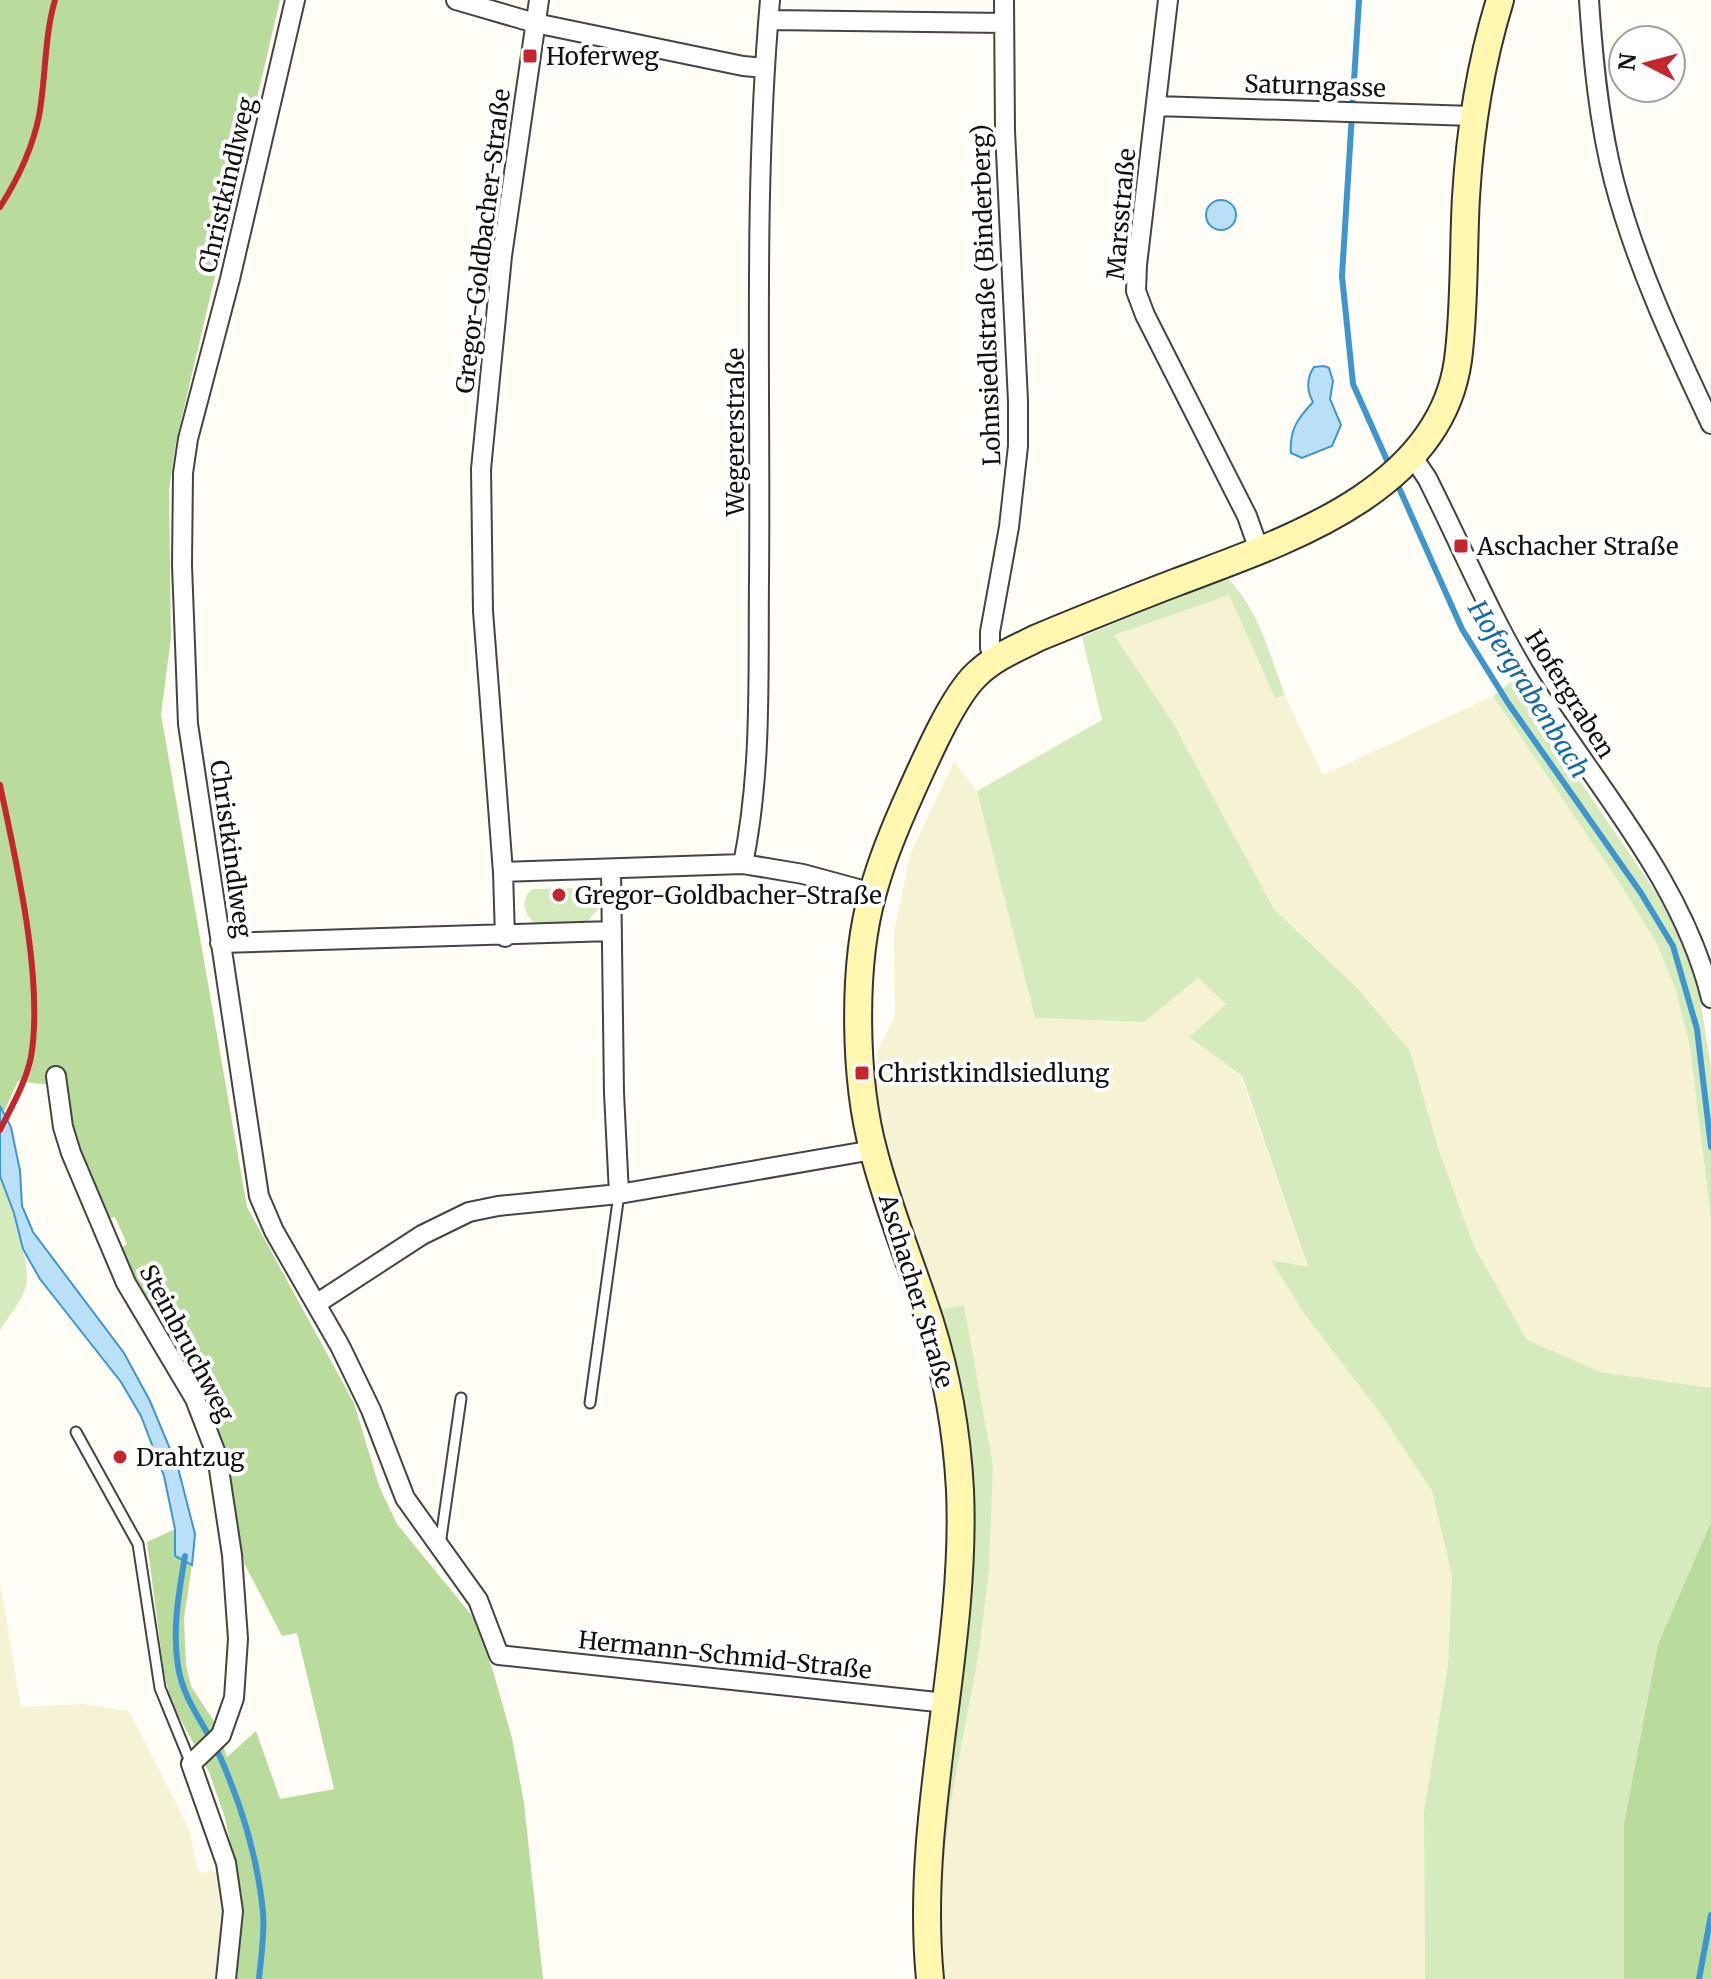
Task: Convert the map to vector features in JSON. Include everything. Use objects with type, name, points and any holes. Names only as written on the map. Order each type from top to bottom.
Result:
[{"type":"street","name":"Christkindlweg","points":[[295,0],[234,263],[193,417],[183,473],[182,565],[188,724],[259,1196],[274,1231],[340,1346],[371,1410],[405,1498],[478,1600],[499,1655]]},
{"type":"street","points":[[456,0],[535,23],[765,68]]},
{"type":"street","name":"Gregor-Goldbacher-Straße","points":[[505,937],[483,611],[481,469],[502,256],[539,0]]},
{"type":"street","name":"Wegererstraße","points":[[743,864],[757,765],[759,328],[765,68],[770,0]]},
{"type":"street","name":"Lohnsiedlstraße (Binderberg)","points":[[994,660],[990,632],[1014,492],[1018,446],[1005,131],[1004,0]]},
{"type":"street","name":"Marsstraße","points":[[1168,0],[1136,291],[1145,315],[1247,516],[1259,550]]},
{"type":"street","points":[[994,660],[1069,625],[1322,523],[1375,490],[1412,456],[1442,411],[1458,363],[1473,116],[1500,0]]},
{"type":"street","points":[[1589,0],[1602,113],[1622,210],[1668,331],[1711,424]]},
{"type":"street","points":[[769,20],[1004,23]]},
{"type":"street","name":"Saturngasse","points":[[1156,106],[1473,116]]},
{"type":"street","name":"Hofergraben","points":[[1412,456],[1427,478],[1524,671],[1641,848],[1683,918],[1702,963],[1711,998]]},
{"type":"street","name":"Aschacher Straße","points":[[930,1979],[927,1901],[961,1534],[957,1446],[950,1401],[931,1325],[873,1150],[864,1096],[858,1005],[873,893],[896,826],[925,759],[963,691],[975,675],[994,660]]},
{"type":"street","points":[[503,872],[743,864],[803,874],[873,893]]},
{"type":"street","points":[[611,870],[614,1093],[619,1194]]},
{"type":"street","points":[[220,943],[505,937],[612,931]]},
{"type":"street","name":"Steinbruchweg","points":[[56,1076],[63,1127],[71,1153],[126,1283],[195,1399],[217,1456],[232,1555],[238,1639],[234,1698],[221,1735],[198,1760]]},
{"type":"street","points":[[316,1304],[422,1235],[469,1212],[498,1206],[619,1194],[873,1150]]},
{"type":"street","name":"Hermann-Schmid-Straße","points":[[499,1655],[946,1703]]},
{"type":"street","points":[[198,1760],[226,1863],[233,1911],[226,1979]]},
{"type":"lane","points":[[590,1403],[619,1194]]},
{"type":"lane","points":[[440,1547],[461,1398]]},
{"type":"lane","points":[[76,1432],[138,1544],[160,1688],[198,1760]]},
{"type":"shaded area","points":[[1229,594],[1275,698],[1285,695],[1323,775],[1493,696],[1621,885],[1657,944],[1675,988],[1690,1047],[1711,1220],[1711,1388],[1601,1372],[1527,1341],[1474,1246],[1439,1151],[1356,987],[1274,909],[1172,721],[1114,635]]},
{"type":"shaded area","points":[[954,761],[977,791],[1035,1018],[1144,1022],[1198,978],[1226,1004],[1189,1037],[1241,1076],[1308,1268],[1272,1261],[1303,1312],[1383,1417],[1432,1491],[1452,1576],[1448,1664],[1424,1811],[1425,1979],[945,1979],[941,1945],[942,1881],[950,1807],[979,1652],[989,1571],[993,1466],[964,1305],[937,1310],[891,1173],[878,1111],[876,1082],[878,1050],[895,1016],[894,933],[910,855]]},
{"type":"shaded area","points":[[0,1581],[21,1707],[83,1704],[129,1711],[188,1827],[199,1873],[220,1871],[224,1911],[219,1979],[0,1979]]},
{"type":"green space","points":[[0,0],[280,0],[176,442],[169,490],[171,638],[161,714],[247,1207],[354,1403],[379,1486],[397,1524],[473,1617],[493,1671],[512,1738],[524,1803],[543,1979],[233,1979],[233,1857],[225,1818],[209,1772],[171,1702],[164,1672],[147,1542],[175,1529],[175,1556],[192,1565],[184,1618],[186,1665],[191,1686],[217,1726],[227,1757],[256,1731],[280,1799],[334,1789],[297,1633],[282,1636],[244,1563],[223,1453],[134,1283],[122,1247],[127,1244],[115,1217],[105,1220],[82,1155],[66,1087],[18,1081],[4,1112],[0,1106]]},
{"type":"green space","points":[[1220,579],[1229,580],[1248,605],[1263,634],[1285,695],[1275,698],[1229,595],[1114,635],[1172,721],[1274,909],[1356,987],[1410,1051],[1439,1151],[1474,1246],[1527,1340],[1601,1372],[1711,1388],[1711,1522],[1658,1644],[1624,1823],[1624,1979],[1425,1979],[1424,1811],[1448,1664],[1452,1576],[1432,1491],[1383,1417],[1303,1312],[1271,1260],[1308,1267],[1242,1076],[1189,1037],[1226,1004],[1198,978],[1144,1022],[1035,1018],[977,791],[1102,720],[1082,637]]},
{"type":"green space","points":[[1512,681],[1661,900],[1686,948],[1698,985],[1711,1068],[1711,1220],[1690,1047],[1675,988],[1657,944],[1621,885],[1493,696]]},
{"type":"green space","points":[[532,889],[596,889],[598,909],[588,921],[536,924],[526,912],[525,898]]},
{"type":"green space","points":[[0,1176],[19,1231],[27,1276],[21,1297],[0,1330]]},
{"type":"green space","points":[[964,1305],[993,1466],[989,1571],[979,1652],[950,1807],[942,1881],[941,1945],[945,1979],[941,1979],[937,1887],[961,1669],[937,1310]]},
{"type":"green space","points":[[1711,1522],[1711,1979],[1624,1979],[1624,1823],[1658,1644]]},
{"type":"water","points":[[1221,200],[1231,205],[1236,215],[1231,225],[1221,230],[1211,225],[1206,215],[1211,205]]},
{"type":"water","points":[[1314,367],[1329,368],[1333,381],[1330,399],[1341,425],[1332,446],[1302,458],[1291,453],[1291,438],[1299,419],[1313,402],[1308,388],[1312,371]]},
{"type":"water","points":[[0,1106],[11,1127],[20,1171],[22,1206],[33,1232],[124,1353],[150,1401],[178,1468],[195,1534],[192,1565],[175,1556],[175,1529],[164,1476],[141,1416],[121,1382],[40,1279],[23,1249],[0,1176]]},
{"type":"waterway","name":"Hofergrabenbach","points":[[1359,0],[1342,276],[1353,384],[1390,467]]},
{"type":"waterway","name":"Hofergrabenbach","points":[[1396,481],[1462,629],[1508,703],[1641,893],[1673,946],[1697,1029],[1711,1147]]},
{"type":"waterway","points":[[185,1556],[176,1624],[178,1666],[190,1702],[229,1777],[253,1853],[263,1920],[259,1979]]},
{"type":"waterway","name":"Hofergrabenbach","points":[[1699,1979],[1711,1915]]},
{"type":"railway","points":[[0,207],[24,164],[36,129],[55,0]]},
{"type":"railway","points":[[0,785],[26,921],[34,993],[31,1057],[18,1095],[0,1130]]},
{"type":"place","name":"Hoferweg","points":[[530,56]]},
{"type":"place","name":"Aschacher Straße","points":[[1461,546]]},
{"type":"place","name":"Gregor-Goldbacher-Straße","points":[[559,895]]},
{"type":"place","name":"Christkindlsiedlung","points":[[862,1073]]},
{"type":"place","name":"Drahtzug","points":[[120,1457]]}]
